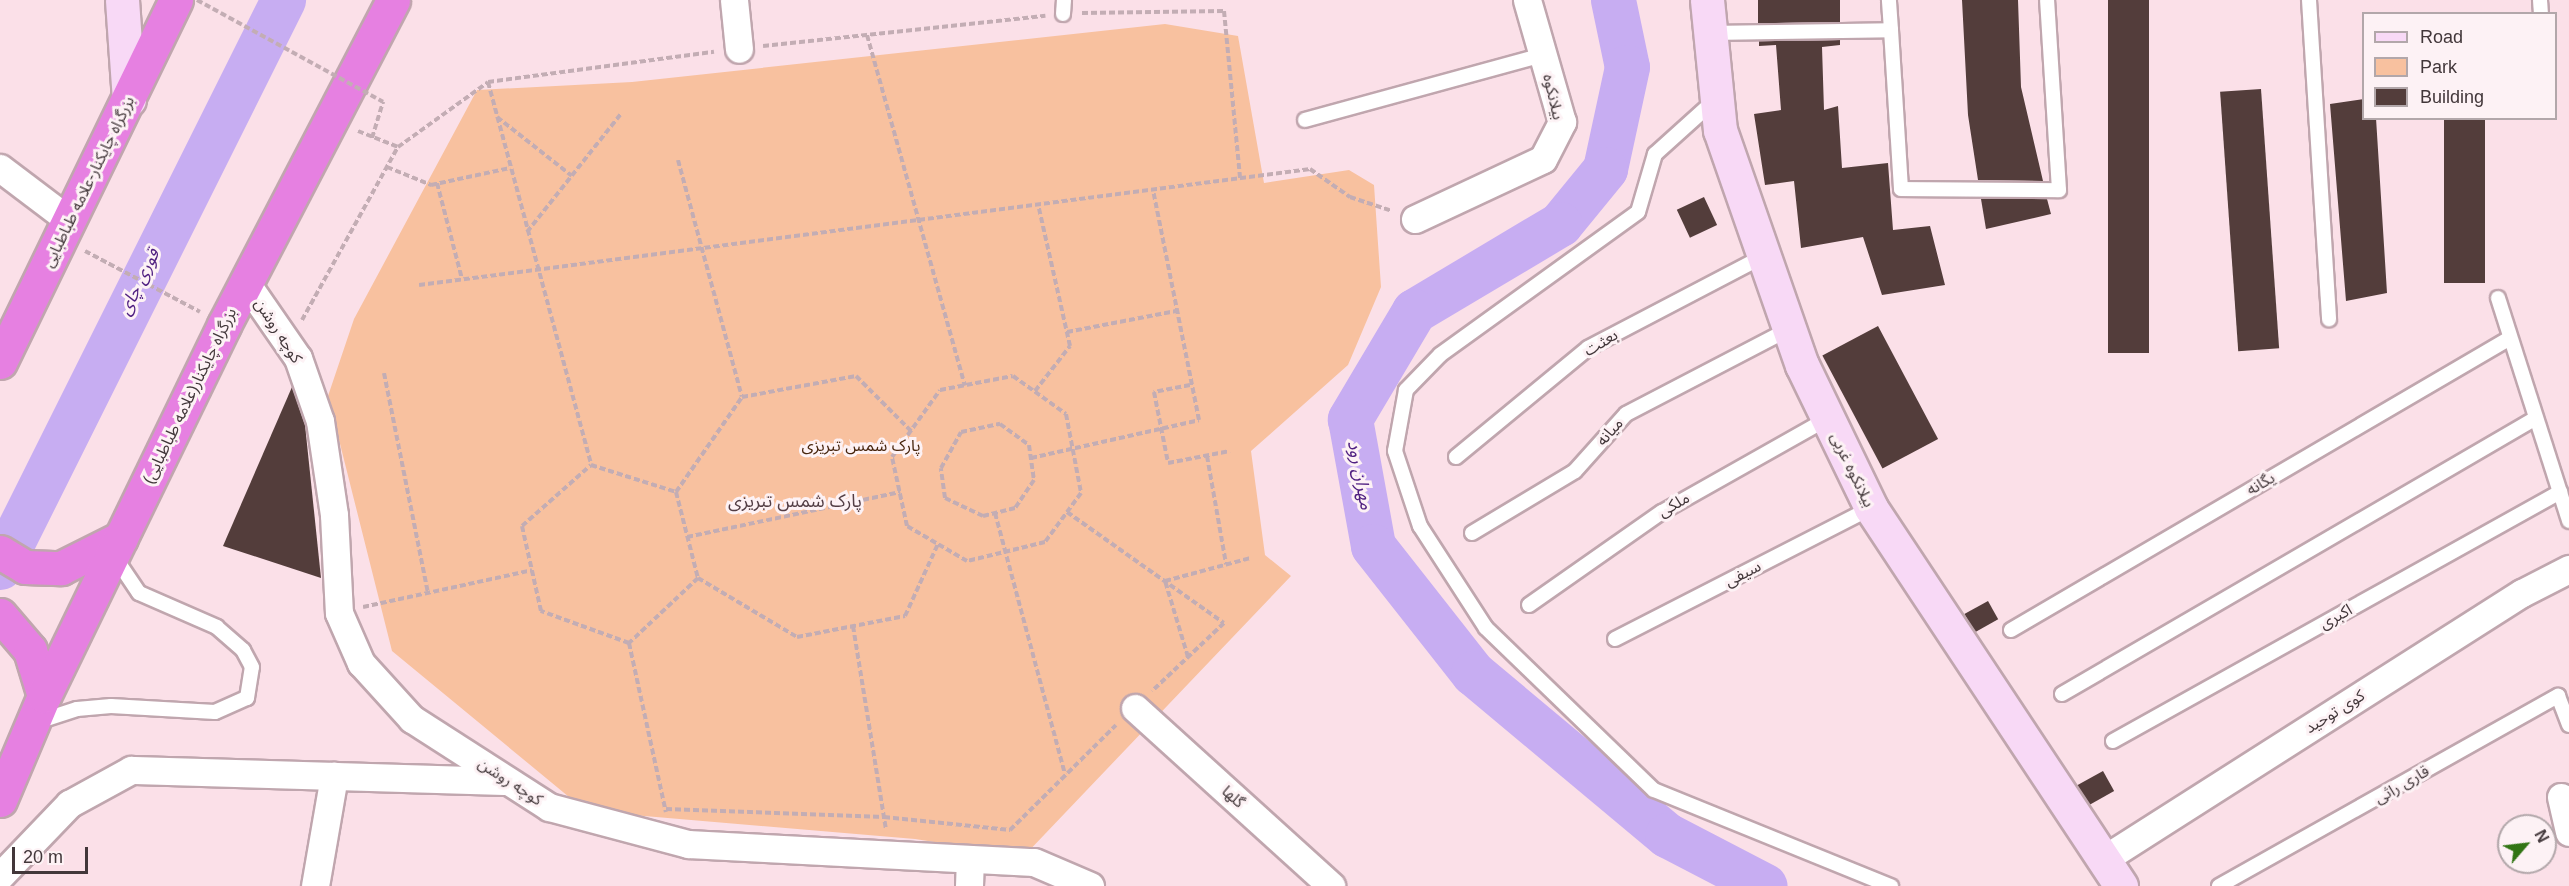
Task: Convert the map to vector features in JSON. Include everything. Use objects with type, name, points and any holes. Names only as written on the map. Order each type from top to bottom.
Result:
[{"type":"highway","name":"بزرگراه چایکنار-علامه طباطبایی","points":[[0,362],[176,0]]},
{"type":"highway","name":"بزرگراه چایکنار(علامه طباطبایی)","points":[[0,800],[38,710],[246,283],[393,0]]},
{"type":"highway","points":[[0,552],[25,567],[61,568],[117,546]]},
{"type":"highway","points":[[0,615],[30,650],[38,710]]},
{"type":"street","points":[[122,0],[129,100]]},
{"type":"street","points":[[734,0],[739,49]]},
{"type":"street","name":"بیلانکوه","points":[[1415,219],[1543,159],[1562,122],[1527,0]]},
{"type":"street","name":"بیلانکوه غربی","points":[[1707,0],[1720,130],[1789,329],[1827,419],[1871,508],[2121,886]]},
{"type":"street","points":[[0,168],[70,221]]},
{"type":"street","name":"کوچه روشن","points":[[246,283],[289,345],[320,421],[333,515],[339,613],[361,663],[412,719],[549,807],[672,840],[1034,862],[1090,886]]},
{"type":"street","name":"کوی توحید","points":[[2104,859],[2522,593],[2569,569]]},
{"type":"street","name":"گلها","points":[[1135,708],[1331,886]]},
{"type":"street","points":[[0,876],[69,804],[131,770],[508,781]]},
{"type":"street","points":[[315,886],[334,776]]},
{"type":"street","points":[[2561,796],[2569,832]]},
{"type":"street","points":[[969,886],[970,859]]},
{"type":"lane","points":[[1889,0],[1901,189],[2059,190],[2048,0]]},
{"type":"lane","points":[[2309,0],[2329,320]]},
{"type":"lane","points":[[1710,33],[1891,30]]},
{"type":"lane","points":[[1305,120],[1542,55]]},
{"type":"lane","points":[[1716,99],[1655,154],[1638,212],[1440,355],[1406,390],[1395,451],[1420,526],[1486,628],[1654,790],[1891,886]]},
{"type":"lane","name":"بعثت","points":[[1456,457],[1588,348],[1764,256]]},
{"type":"lane","points":[[2498,298],[2569,521]]},
{"type":"lane","name":"میانه","points":[[1472,533],[1575,471],[1626,414],[1789,329]]},
{"type":"lane","name":"یگانه","points":[[2011,630],[2510,338]]},
{"type":"lane","points":[[2062,693],[2536,418]]},
{"type":"lane","name":"ملکی","points":[[1528,605],[1662,512],[1827,419]]},
{"type":"lane","name":"اکبری","points":[[2113,741],[2560,492]]},
{"type":"lane","name":"سیفی","points":[[1615,639],[1871,508]]},
{"type":"lane","points":[[38,710],[111,706],[215,712],[247,698],[252,667],[243,650],[218,627],[139,593],[117,546]]},
{"type":"lane","name":"قاری راثی","points":[[2219,886],[2558,696],[2569,725]]},
{"type":"path","points":[[197,0],[384,102],[372,138],[398,147]]},
{"type":"path","points":[[289,345],[398,147],[488,82],[739,49],[867,35],[1064,7],[1224,11],[1240,177]]},
{"type":"path","points":[[867,35],[921,219],[965,386]]},
{"type":"path","points":[[488,82],[535,270],[591,465]]},
{"type":"path","points":[[526,233],[621,114]]},
{"type":"path","points":[[497,117],[572,176]]},
{"type":"path","points":[[678,160],[698,249],[742,397]]},
{"type":"path","points":[[387,167],[437,183],[510,168]]},
{"type":"path","points":[[419,285],[1311,168],[1350,196],[1415,219]]},
{"type":"path","points":[[437,183],[462,279]]},
{"type":"path","points":[[1031,458],[1199,420],[1190,385],[1153,189]]},
{"type":"path","points":[[1035,392],[1070,346],[1038,204]]},
{"type":"path","points":[[90,254],[200,312]]},
{"type":"path","points":[[1067,332],[1176,311]]},
{"type":"path","points":[[384,373],[428,593]]},
{"type":"path","points":[[911,431],[856,376],[742,397],[676,492],[698,578],[797,637],[905,616],[938,544]]},
{"type":"path","points":[[1013,376],[1066,414],[1081,493],[1045,542],[967,561],[907,526],[892,457],[940,390],[965,386],[1013,376]]},
{"type":"path","points":[[1190,385],[1154,392],[1168,463],[1230,451]]},
{"type":"path","points":[[1000,424],[1029,445],[1034,480],[1015,508],[995,513],[983,516],[945,498],[941,468],[961,432],[1000,424]]},
{"type":"path","points":[[1207,455],[1226,564]]},
{"type":"path","points":[[591,465],[676,492]]},
{"type":"path","points":[[591,465],[522,526],[541,611],[629,643]]},
{"type":"path","points":[[687,537],[900,492]]},
{"type":"path","points":[[666,809],[884,818],[1010,830],[1065,774],[1224,622],[1067,512]]},
{"type":"path","points":[[995,513],[1065,774]]},
{"type":"path","points":[[1165,581],[1251,558]]},
{"type":"path","points":[[339,613],[532,570]]},
{"type":"path","points":[[629,643],[698,578]]},
{"type":"path","points":[[1165,581],[1188,657]]},
{"type":"path","points":[[854,626],[890,855]]},
{"type":"path","points":[[629,643],[672,840]]},
{"type":"green space","name":"پارک شمس تبریزی","points":[[1165,24],[1238,36],[1264,183],[1349,170],[1374,185],[1381,287],[1348,365],[1251,451],[1265,555],[1291,576],[1024,856],[915,839],[586,811],[392,651],[328,396],[354,319],[477,90],[632,82]]},
{"type":"building","points":[[1758,0],[1840,0],[1840,23],[1758,23]]},
{"type":"building","points":[[1962,0],[2018,0],[2021,87],[2043,181],[1978,180],[1968,115]]},
{"type":"building","points":[[2108,0],[2149,0],[2149,353],[2108,353]]},
{"type":"building","points":[[1840,40],[1840,45],[1822,47],[1824,110],[1838,106],[1842,168],[1888,163],[1893,230],[1930,226],[1945,285],[1882,295],[1863,237],[1801,248],[1794,181],[1765,185],[1754,114],[1781,110],[1776,45],[1759,46],[1759,41]]},
{"type":"building","points":[[2261,89],[2279,348],[2238,351],[2220,92]]},
{"type":"building","points":[[2362,99],[2362,120],[2376,120],[2387,293],[2346,301],[2330,104]]},
{"type":"building","points":[[2444,120],[2485,120],[2485,283],[2444,283]]},
{"type":"building","points":[[1704,197],[1717,225],[1690,238],[1677,210]]},
{"type":"building","points":[[1981,199],[2047,199],[2051,214],[1986,229]]},
{"type":"building","points":[[1878,326],[1938,439],[1882,469],[1822,356]]},
{"type":"building","points":[[292,387],[305,425],[321,578],[223,546]]},
{"type":"building","points":[[1988,601],[1998,619],[1975,632],[1964,614]]},
{"type":"building","points":[[2103,771],[2114,791],[2088,806],[2077,786]]},
{"type":"waterway","name":"قوری چای","points":[[0,567],[283,0]]},
{"type":"waterway","name":"مهران رود","points":[[1613,0],[1627,67],[1605,169],[1560,224],[1414,311],[1350,419],[1373,546],[1473,673],[1667,835],[1765,886]]},
{"type":"district","name":"پارک شمس تبریزی","points":[[795,501]]}]
